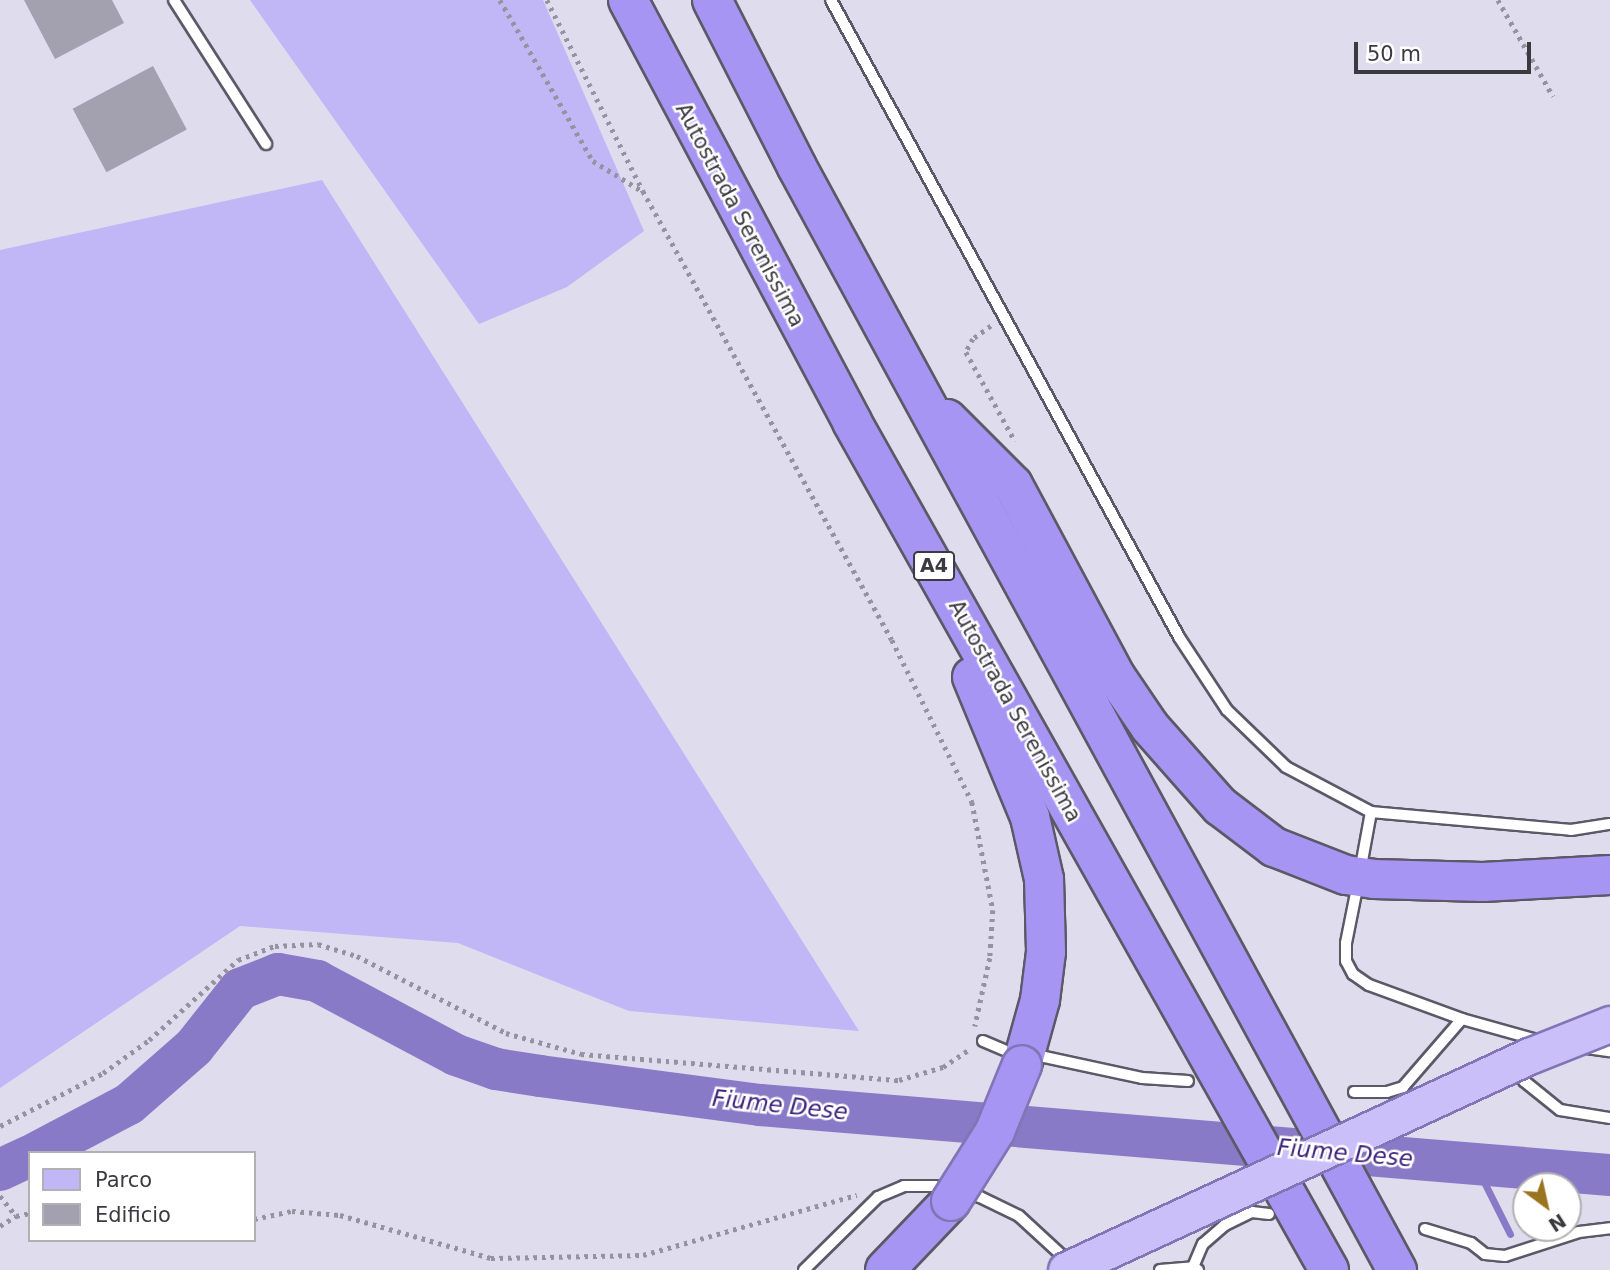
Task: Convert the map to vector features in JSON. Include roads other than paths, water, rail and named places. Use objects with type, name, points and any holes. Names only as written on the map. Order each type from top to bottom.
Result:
[{"type":"highway","name":"Autostrada Serenissima","points":[[628,0],[852,422],[1250,1127],[1280,1208],[1329,1270]]},
{"type":"highway","points":[[712,0],[917,389],[1397,1270]]},
{"type":"highway","points":[[917,389],[1013,485],[1116,677],[1150,727],[1220,806],[1274,847],[1346,875],[1374,880],[1483,882],[1610,875]]},
{"type":"highway","points":[[852,422],[890,522],[973,679],[1030,817],[1044,879],[1046,952],[1040,1000],[995,1131],[951,1201],[885,1270]]},
{"type":"main road","points":[[1066,1270],[1529,1056],[1610,1024]]},
{"type":"lane","points":[[174,0],[266,144]]},
{"type":"lane","points":[[831,0],[1006,315],[1179,637],[1227,709],[1286,767],[1371,812],[1571,830],[1610,824]]},
{"type":"lane","points":[[1362,861],[1371,812]]},
{"type":"lane","points":[[1356,892],[1346,943],[1346,961],[1353,975],[1369,985],[1511,1037],[1610,1051]]},
{"type":"lane","points":[[1354,1092],[1387,1092],[1403,1087],[1462,1019]]},
{"type":"lane","points":[[1511,1037],[1524,1081],[1560,1110],[1610,1118]]},
{"type":"lane","points":[[983,1041],[1022,1057],[1142,1078],[1188,1081]]},
{"type":"lane","points":[[804,1270],[878,1197],[904,1186],[925,1186],[980,1197],[1019,1216],[1059,1256],[1084,1270]]},
{"type":"lane","points":[[1160,1270],[1196,1268],[1203,1244],[1225,1225],[1252,1212],[1280,1208]]},
{"type":"lane","points":[[1425,1229],[1451,1234],[1486,1255],[1505,1256],[1579,1233],[1610,1228]]},
{"type":"waterway","name":"Fiume Dese","points":[[40,1151],[129,1104],[194,1047],[240,989],[278,974],[317,981],[456,1055],[496,1069],[540,1076],[760,1105],[1610,1175]]},
{"type":"waterway","name":"Fiume Dese","points":[[0,1170],[28,1157]]},
{"type":"waterway","points":[[1476,1166],[1510,1234]]}]
